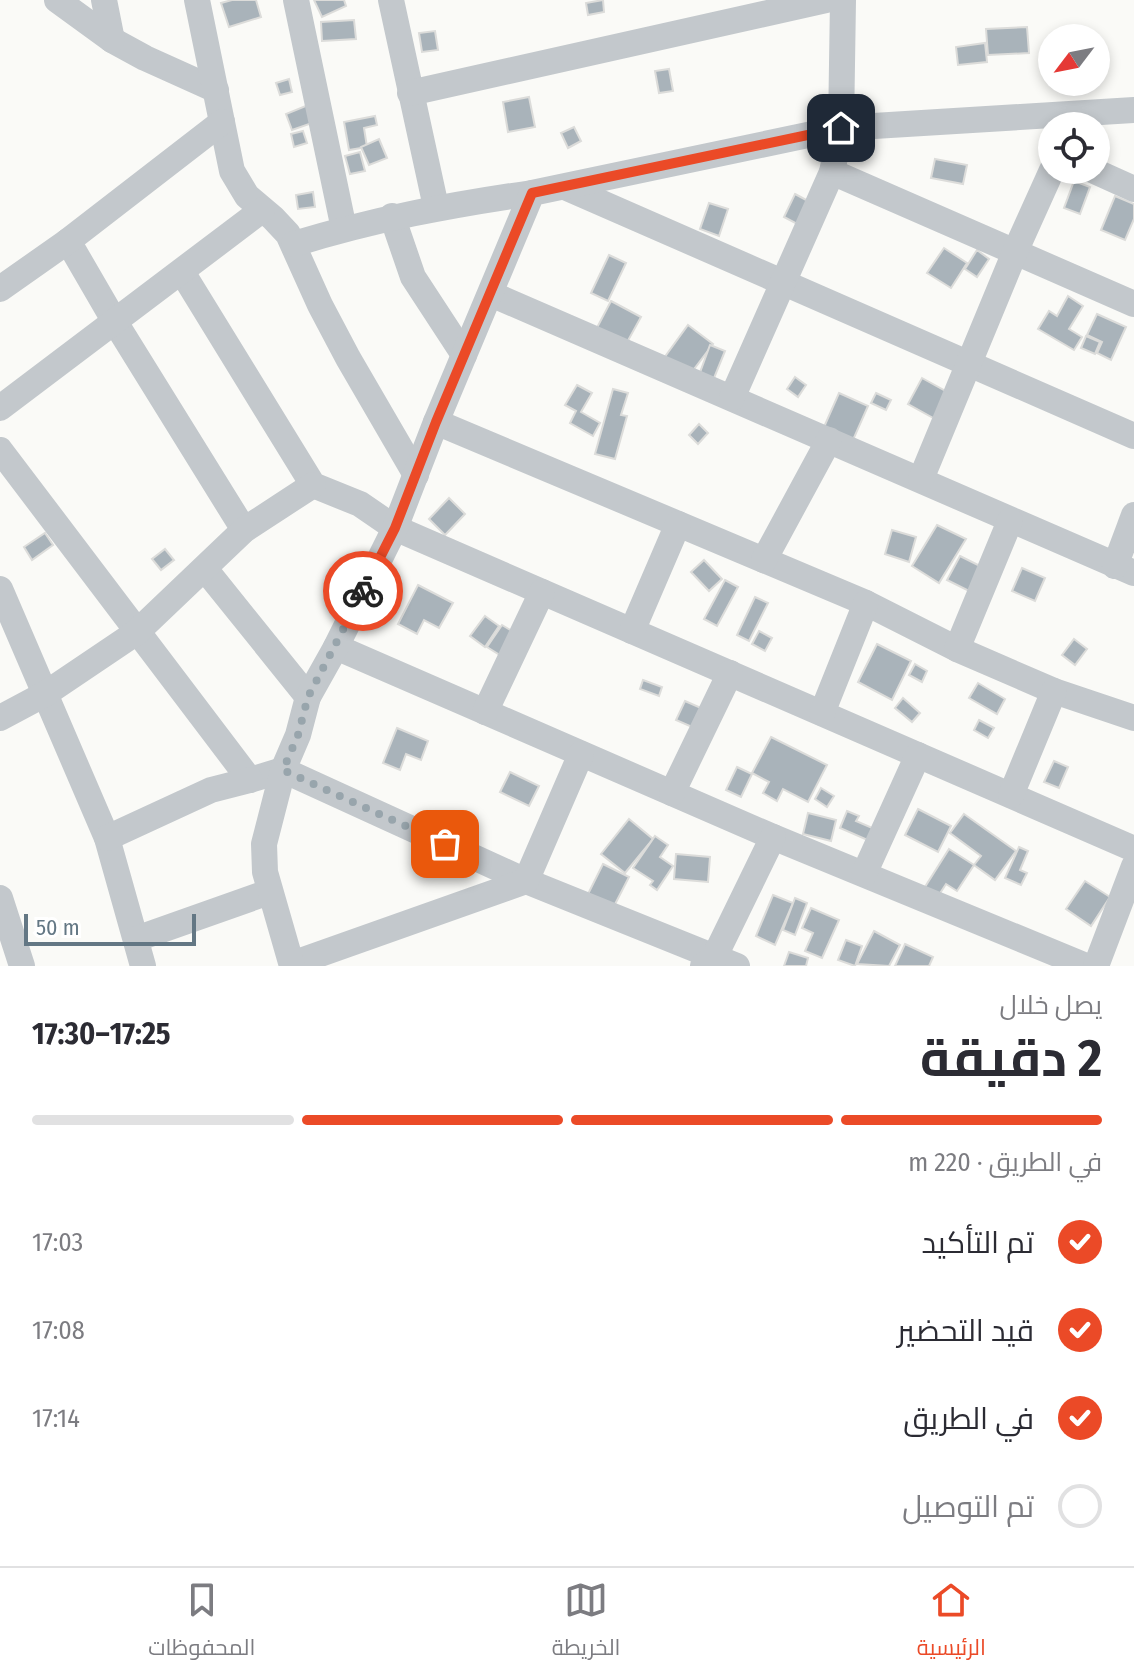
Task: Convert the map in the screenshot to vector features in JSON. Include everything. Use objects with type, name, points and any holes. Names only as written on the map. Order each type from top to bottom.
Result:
[{"type":"street","points":[[57,0],[112,40],[171,72],[216,90]]},
{"type":"street","points":[[104,0],[112,40]]},
{"type":"street","points":[[197,0],[232,171],[247,196],[281,225],[294,244],[320,305],[416,475]]},
{"type":"street","points":[[296,0],[344,229]]},
{"type":"street","points":[[391,0],[436,207]]},
{"type":"street","points":[[410,93],[826,0]]},
{"type":"street","points":[[732,398],[832,172],[841,128],[843,0]]},
{"type":"street","points":[[1110,114],[1134,110]]},
{"type":"street","points":[[294,244],[392,216],[565,187],[841,128],[1038,121]]},
{"type":"street","points":[[0,289],[68,241],[222,122]]},
{"type":"street","points":[[832,172],[1134,304]]},
{"type":"street","points":[[1110,178],[1134,189]]},
{"type":"street","points":[[921,479],[1046,184]]},
{"type":"street","points":[[565,187],[1134,436]]},
{"type":"street","points":[[532,193],[395,528],[308,697],[298,735],[283,770],[264,844],[265,872],[292,965],[526,881],[581,754]]},
{"type":"street","points":[[0,408],[262,210]]},
{"type":"street","points":[[392,216],[413,277],[464,355]]},
{"type":"street","points":[[68,241],[244,530]]},
{"type":"street","points":[[182,272],[313,485],[360,504],[395,528],[1134,849]]},
{"type":"street","points":[[491,294],[1125,570],[1134,515]]},
{"type":"street","points":[[436,422],[866,603],[957,649],[1054,691],[1134,718]]},
{"type":"street","points":[[764,560],[829,440]]},
{"type":"street","points":[[0,450],[250,780]]},
{"type":"street","points":[[0,718],[45,694],[137,632],[244,530],[313,485]]},
{"type":"street","points":[[957,649],[1010,521]]},
{"type":"street","points":[[632,631],[678,524]]},
{"type":"street","points":[[205,569],[308,697]]},
{"type":"street","points":[[0,589],[107,838],[143,966]]},
{"type":"street","points":[[485,712],[542,592]]},
{"type":"street","points":[[822,713],[866,603]]},
{"type":"street","points":[[336,647],[773,837],[1086,966]]},
{"type":"street","points":[[672,793],[730,673]]},
{"type":"street","points":[[1011,795],[1054,691]]},
{"type":"street","points":[[864,874],[918,755]]},
{"type":"street","points":[[107,838],[211,790],[283,770],[526,881],[718,963],[773,837]]},
{"type":"street","points":[[1096,966],[1134,866]]},
{"type":"street","points":[[136,939],[269,892]]},
{"type":"street","points":[[0,898],[22,966]]},
{"type":"building","points":[[256,0],[261,17],[229,27],[221,3]]},
{"type":"building","points":[[314,0],[344,0],[346,6],[322,17]]},
{"type":"building","points":[[603,0],[604,12],[588,15],[586,3]]},
{"type":"building","points":[[354,20],[356,39],[322,41],[321,22]]},
{"type":"building","points":[[1027,27],[1029,53],[988,55],[986,29]]},
{"type":"building","points":[[435,31],[438,50],[422,52],[419,33]]},
{"type":"building","points":[[985,43],[987,62],[958,65],[956,47]]},
{"type":"building","points":[[669,69],[673,91],[659,93],[655,71]]},
{"type":"building","points":[[289,79],[292,92],[280,95],[276,83]]},
{"type":"building","points":[[529,97],[535,127],[508,132],[503,102]]},
{"type":"building","points":[[308,105],[315,122],[292,130],[286,114]]},
{"type":"building","points":[[375,116],[377,125],[364,128],[367,147],[349,150],[344,122]]},
{"type":"building","points":[[574,127],[581,141],[568,148],[561,133]]},
{"type":"building","points":[[303,131],[307,143],[294,147],[291,134]]},
{"type":"building","points":[[379,139],[387,158],[369,165],[361,147]]},
{"type":"building","points":[[360,152],[365,171],[350,174],[345,156]]},
{"type":"building","points":[[935,159],[967,165],[963,184],[931,178]]},
{"type":"building","points":[[1073,184],[1090,187],[1080,214],[1064,208]]},
{"type":"building","points":[[313,192],[315,207],[298,209],[296,195]]},
{"type":"building","points":[[795,194],[810,202],[799,225],[784,217]]},
{"type":"building","points":[[1115,196],[1134,204],[1134,219],[1125,240],[1101,230]]},
{"type":"building","points":[[709,203],[728,209],[719,236],[700,229]]},
{"type":"building","points":[[944,248],[967,263],[951,288],[927,273]]},
{"type":"building","points":[[977,250],[989,259],[977,277],[965,269]]},
{"type":"building","points":[[609,255],[626,263],[608,301],[591,293]]},
{"type":"building","points":[[1068,296],[1083,306],[1069,329],[1082,337],[1074,350],[1038,329],[1049,311],[1057,316]]},
{"type":"building","points":[[611,301],[641,317],[620,355],[591,339]]},
{"type":"building","points":[[1097,314],[1126,327],[1111,360],[1097,353],[1102,342],[1087,335]]},
{"type":"building","points":[[688,325],[713,344],[688,377],[664,358]]},
{"type":"building","points":[[1086,336],[1100,342],[1095,354],[1081,348]]},
{"type":"building","points":[[710,345],[725,351],[712,383],[698,378]]},
{"type":"building","points":[[795,377],[806,385],[798,397],[787,389]]},
{"type":"building","points":[[922,378],[949,393],[935,419],[908,404]]},
{"type":"building","points":[[577,385],[592,393],[581,412],[600,423],[593,436],[570,423],[576,411],[565,405]]},
{"type":"building","points":[[613,389],[628,393],[621,415],[627,416],[615,459],[595,454]]},
{"type":"building","points":[[839,393],[868,406],[853,440],[824,427]]},
{"type":"building","points":[[876,393],[891,400],[886,410],[871,403]]},
{"type":"building","points":[[699,424],[708,433],[698,444],[689,435]]},
{"type":"building","points":[[449,498],[465,514],[445,535],[429,519]]},
{"type":"building","points":[[937,525],[966,539],[939,583],[912,566]]},
{"type":"building","points":[[892,530],[916,537],[909,562],[885,554]]},
{"type":"building","points":[[45,533],[53,545],[32,560],[24,547]]},
{"type":"building","points":[[165,549],[174,560],[161,570],[152,559]]},
{"type":"building","points":[[960,556],[986,569],[973,593],[947,580]]},
{"type":"building","points":[[704,560],[722,579],[709,591],[691,572]]},
{"type":"building","points":[[1022,568],[1045,578],[1035,601],[1012,591]]},
{"type":"building","points":[[725,580],[738,587],[717,626],[704,619]]},
{"type":"building","points":[[418,585],[453,603],[439,628],[424,620],[417,634],[398,624]]},
{"type":"building","points":[[755,597],[768,603],[749,641],[737,635]]},
{"type":"building","points":[[485,616],[499,626],[485,647],[470,636]]},
{"type":"building","points":[[502,625],[517,634],[503,657],[487,647]]},
{"type":"building","points":[[759,631],[772,638],[765,651],[752,644]]},
{"type":"building","points":[[1074,639],[1087,649],[1075,665],[1062,655]]},
{"type":"building","points":[[877,644],[911,661],[892,700],[858,682]]},
{"type":"building","points":[[915,664],[927,671],[922,682],[909,675]]},
{"type":"building","points":[[643,680],[662,687],[659,696],[640,689]]},
{"type":"building","points":[[978,683],[1005,699],[997,714],[969,698]]},
{"type":"building","points":[[903,698],[920,713],[912,722],[895,708]]},
{"type":"building","points":[[685,701],[701,708],[692,727],[676,720]]},
{"type":"building","points":[[979,720],[994,728],[988,738],[974,730]]},
{"type":"building","points":[[397,728],[428,741],[421,760],[406,754],[400,770],[383,763]]},
{"type":"building","points":[[771,737],[827,765],[808,802],[783,789],[777,801],[763,793],[769,782],[752,773]]},
{"type":"building","points":[[1054,761],[1068,767],[1059,788],[1044,782]]},
{"type":"building","points":[[737,767],[752,774],[741,797],[726,790]]},
{"type":"building","points":[[510,772],[539,786],[529,806],[500,792]]},
{"type":"building","points":[[821,788],[834,796],[827,807],[815,799]]},
{"type":"building","points":[[918,809],[951,826],[938,852],[905,835]]},
{"type":"building","points":[[847,811],[859,816],[856,821],[877,830],[872,842],[840,828]]},
{"type":"building","points":[[808,813],[836,820],[831,841],[803,834]]},
{"type":"building","points":[[964,814],[1016,851],[995,880],[974,865],[981,856],[950,833]]},
{"type":"building","points":[[629,819],[653,839],[625,873],[601,854]]},
{"type":"building","points":[[655,836],[668,845],[660,857],[673,866],[657,890],[650,885],[653,881],[633,868]]},
{"type":"building","points":[[1019,847],[1028,851],[1020,870],[1027,873],[1021,885],[1005,878]]},
{"type":"building","points":[[949,849],[974,865],[957,891],[946,884],[931,907],[918,898]]},
{"type":"building","points":[[676,854],[710,857],[708,882],[674,879]]},
{"type":"building","points":[[603,864],[629,877],[612,910],[587,896]]},
{"type":"building","points":[[1085,881],[1110,897],[1091,926],[1066,909]]},
{"type":"building","points":[[773,895],[793,903],[775,945],[756,936]]},
{"type":"building","points":[[795,898],[807,903],[795,935],[783,930]]},
{"type":"building","points":[[811,908],[839,920],[822,958],[805,951],[813,933],[802,928]]},
{"type":"building","points":[[874,931],[900,945],[889,966],[857,964]]},
{"type":"building","points":[[846,940],[862,946],[855,966],[838,960]]},
{"type":"building","points":[[905,944],[933,957],[929,966],[895,966]]},
{"type":"building","points":[[789,952],[808,958],[806,966],[784,966]]},
{"type":"way so far","points":[[363,591],[308,697],[298,735],[283,770],[445,844]]},
{"type":"route","points":[[363,591],[395,528],[532,193],[841,128]]}]
